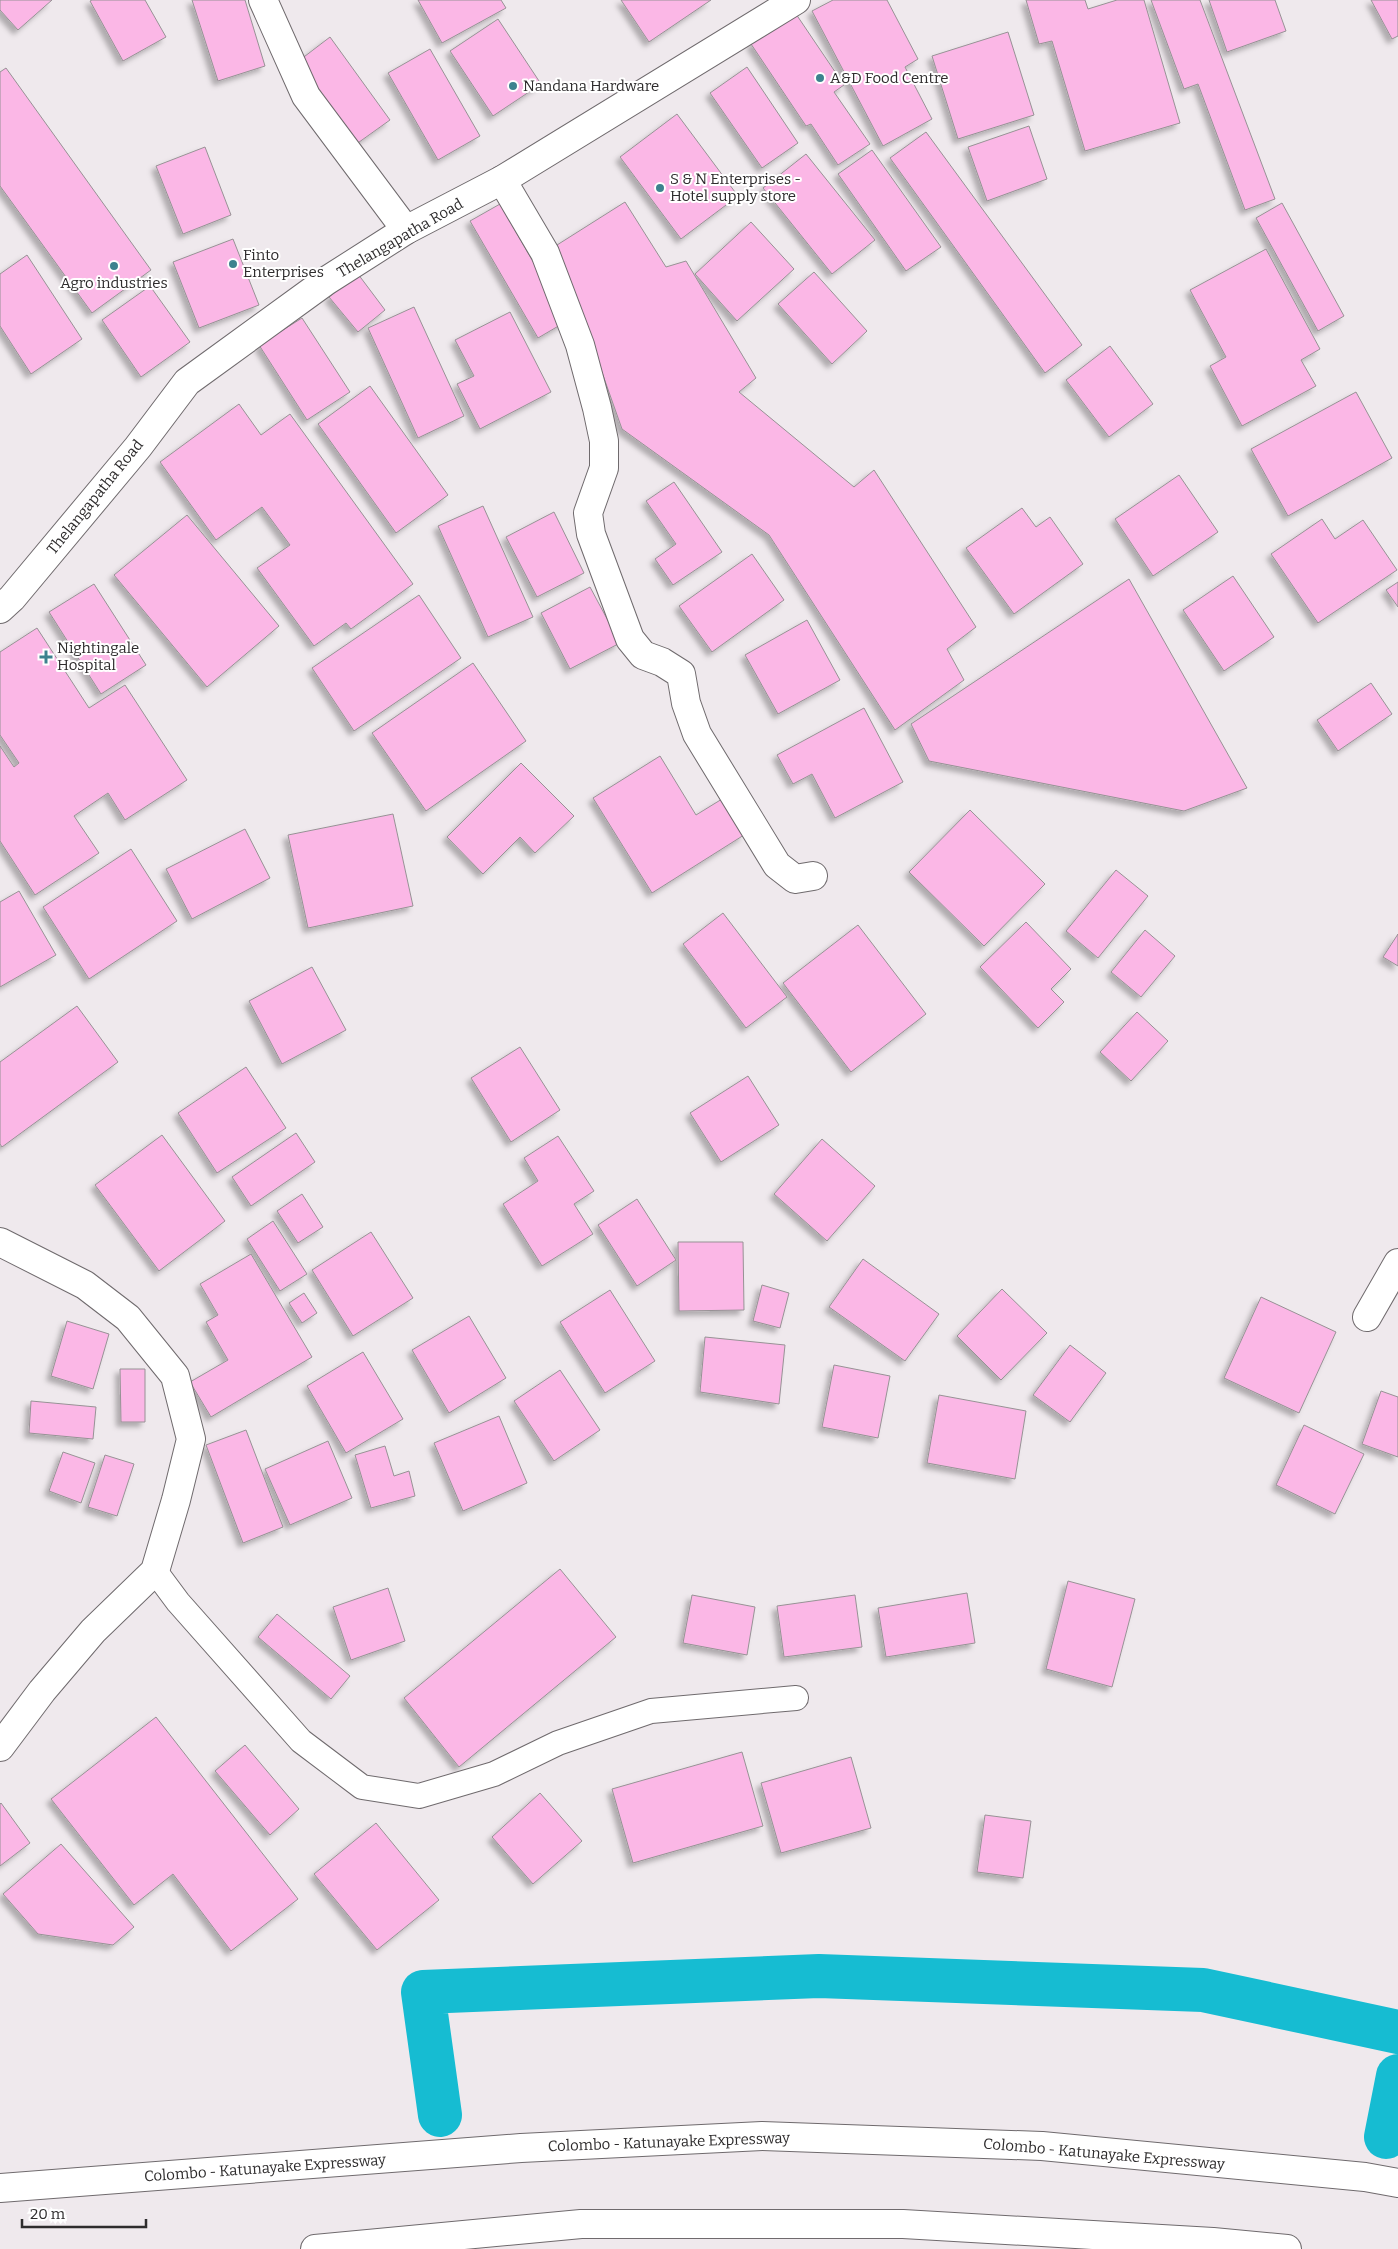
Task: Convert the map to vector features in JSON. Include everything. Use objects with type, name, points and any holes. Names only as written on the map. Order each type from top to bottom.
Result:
[{"type":"main road","points":[[263,0],[306,96],[406,230]]},
{"type":"main road","name":"Thelangapatha Road","points":[[0,609],[19,590],[138,447],[187,382],[311,292],[406,230],[502,180],[796,0]]},
{"type":"main road","points":[[502,180],[545,253],[585,363],[604,441],[604,468],[588,512],[591,534],[630,639],[643,655],[662,662],[681,674],[686,703],[697,734],[777,865],[795,878],[813,876]]},
{"type":"main road","points":[[0,1242],[86,1285],[128,1318],[175,1376],[191,1439],[176,1500],[155,1571],[93,1631],[42,1691],[0,1747]]},
{"type":"main road","points":[[1367,1317],[1398,1263]]},
{"type":"main road","name":"Colombo - Katunayake Expressway","points":[[0,2188],[521,2148],[762,2136],[1042,2146],[1365,2177],[1398,2182]]},
{"type":"main road","points":[[315,2249],[581,2224],[904,2224],[1157,2239],[1287,2249]]},
{"type":"lane","points":[[155,1571],[178,1602],[301,1741],[362,1787],[419,1796],[494,1774],[558,1743],[651,1711],[796,1698]]},
{"type":"building","points":[[0,0],[52,0],[18,30],[0,10]]},
{"type":"building","points":[[145,0],[166,37],[123,61],[90,1]]},
{"type":"building","points":[[192,0],[245,0],[265,66],[218,81]]},
{"type":"building","points":[[418,0],[501,0],[506,8],[442,43]]},
{"type":"building","points":[[621,0],[711,0],[649,42]]},
{"type":"building","points":[[833,0],[887,0],[918,59],[905,67],[932,119],[883,146],[812,11]]},
{"type":"building","points":[[1026,0],[1085,0],[1088,9],[1117,0],[1144,0],[1180,123],[1085,151],[1052,41],[1039,44]]},
{"type":"building","points":[[1151,0],[1200,0],[1275,199],[1245,210],[1198,84],[1184,89]]},
{"type":"building","points":[[1209,0],[1275,0],[1286,31],[1227,52]]},
{"type":"building","points":[[1371,0],[1398,0],[1398,36],[1392,39]]},
{"type":"building","points":[[796,14],[844,85],[834,92],[870,144],[838,165],[811,124],[806,126],[751,44]]},
{"type":"building","points":[[498,19],[541,84],[493,116],[450,51]]},
{"type":"building","points":[[1008,32],[1034,115],[958,139],[932,56]]},
{"type":"building","points":[[330,37],[390,120],[355,145],[296,63]]},
{"type":"building","points":[[430,49],[480,136],[438,160],[388,73]]},
{"type":"building","points":[[747,67],[798,143],[762,168],[710,93]]},
{"type":"building","points":[[6,68],[151,270],[92,313],[0,186],[0,72]]},
{"type":"building","points":[[677,114],[738,196],[681,239],[620,157]]},
{"type":"building","points":[[1029,126],[1047,179],[987,201],[968,147]]},
{"type":"building","points":[[926,132],[1082,345],[1045,373],[890,158]]},
{"type":"building","points":[[205,147],[231,215],[183,234],[156,166]]},
{"type":"building","points":[[872,150],[941,247],[906,271],[838,174]]},
{"type":"building","points":[[806,154],[875,240],[832,274],[763,188]]},
{"type":"building","points":[[625,202],[666,267],[686,261],[756,378],[739,392],[854,487],[874,470],[976,627],[947,649],[964,680],[895,730],[769,535],[622,429],[557,245]]},
{"type":"building","points":[[1282,203],[1344,316],[1318,331],[1256,218]]},
{"type":"building","points":[[500,204],[567,321],[538,338],[470,221]]},
{"type":"building","points":[[751,222],[794,269],[737,321],[695,274]]},
{"type":"building","points":[[233,239],[259,305],[199,328],[173,262]]},
{"type":"building","points":[[1266,249],[1320,349],[1301,360],[1316,386],[1242,426],[1210,366],[1226,357],[1190,290]]},
{"type":"building","points":[[27,255],[82,339],[31,374],[0,326],[0,274]]},
{"type":"building","points":[[814,272],[867,331],[832,364],[778,304]]},
{"type":"building","points":[[358,274],[385,310],[358,332],[329,297]]},
{"type":"building","points":[[150,286],[190,342],[141,377],[102,320]]},
{"type":"building","points":[[414,307],[464,416],[418,438],[368,328]]},
{"type":"building","points":[[510,312],[551,392],[480,429],[457,384],[474,376],[455,340]]},
{"type":"building","points":[[302,318],[350,392],[307,420],[259,345]]},
{"type":"building","points":[[1110,346],[1153,404],[1109,437],[1066,380]]},
{"type":"building","points":[[370,386],[448,495],[396,533],[318,424]]},
{"type":"building","points":[[1356,392],[1392,458],[1288,516],[1251,449]]},
{"type":"building","points":[[239,404],[261,435],[290,414],[413,584],[351,629],[346,623],[314,646],[257,568],[290,545],[262,507],[216,540],[160,462]]},
{"type":"building","points":[[1179,475],[1218,532],[1153,576],[1115,519]]},
{"type":"building","points":[[674,482],[722,552],[673,585],[655,559],[676,544],[646,501]]},
{"type":"building","points":[[483,506],[533,617],[488,637],[438,526]]},
{"type":"building","points":[[1022,508],[1036,527],[1050,517],[1083,564],[1014,614],[966,548]]},
{"type":"building","points":[[554,512],[584,573],[537,597],[506,537]]},
{"type":"building","points":[[187,515],[279,626],[207,687],[114,575]]},
{"type":"building","points":[[1322,519],[1335,539],[1363,520],[1397,570],[1318,623],[1271,554]]},
{"type":"building","points":[[752,554],[784,600],[712,652],[679,606]]},
{"type":"building","points":[[1233,576],[1274,637],[1224,671],[1183,610]]},
{"type":"building","points":[[1129,579],[1247,788],[1184,811],[929,761],[911,724]]},
{"type":"building","points":[[1398,582],[1398,607],[1386,590]]},
{"type":"building","points":[[94,584],[146,665],[101,694],[49,612]]},
{"type":"building","points":[[590,587],[620,643],[570,669],[541,613]]},
{"type":"building","points":[[419,595],[461,658],[354,731],[312,668]]},
{"type":"building","points":[[807,620],[840,680],[778,714],[745,655]]},
{"type":"building","points":[[37,628],[89,708],[125,685],[187,780],[125,820],[108,793],[74,816],[99,853],[35,895],[0,841],[0,746],[14,767],[19,763],[0,735],[0,652]]},
{"type":"building","points":[[473,663],[526,741],[426,811],[372,733]]},
{"type":"building","points":[[1371,683],[1392,714],[1338,751],[1317,720]]},
{"type":"building","points":[[864,708],[903,782],[835,818],[812,774],[793,784],[777,755]]},
{"type":"building","points":[[660,756],[696,815],[722,799],[744,835],[652,893],[593,798]]},
{"type":"building","points":[[521,763],[574,816],[535,853],[520,837],[483,874],[447,837]]},
{"type":"building","points":[[970,810],[1045,884],[984,946],[909,872]]},
{"type":"building","points":[[393,814],[413,906],[308,928],[288,835]]},
{"type":"building","points":[[245,829],[270,878],[192,919],[166,869]]},
{"type":"building","points":[[131,849],[177,921],[89,979],[43,907]]},
{"type":"building","points":[[1116,870],[1148,896],[1098,958],[1066,931]]},
{"type":"building","points":[[19,891],[56,955],[0,987],[0,902]]},
{"type":"building","points":[[723,913],[787,997],[746,1028],[683,944]]},
{"type":"building","points":[[1026,922],[1071,969],[1051,989],[1064,1002],[1038,1028],[980,967]]},
{"type":"building","points":[[858,925],[926,1014],[851,1072],[783,983]]},
{"type":"building","points":[[1145,930],[1175,956],[1141,997],[1111,972]]},
{"type":"building","points":[[1398,934],[1398,966],[1383,957]]},
{"type":"building","points":[[312,967],[346,1030],[282,1064],[249,1001]]},
{"type":"building","points":[[77,1006],[118,1062],[2,1147],[0,1144],[0,1062]]},
{"type":"building","points":[[1137,1012],[1168,1041],[1131,1081],[1100,1052]]},
{"type":"building","points":[[520,1047],[560,1110],[511,1142],[471,1078]]},
{"type":"building","points":[[246,1067],[286,1128],[217,1173],[178,1113]]},
{"type":"building","points":[[748,1076],[779,1125],[721,1162],[690,1113]]},
{"type":"building","points":[[296,1133],[315,1162],[251,1206],[232,1177]]},
{"type":"building","points":[[162,1135],[225,1221],[159,1271],[95,1185]]},
{"type":"building","points":[[558,1136],[594,1191],[574,1204],[593,1234],[542,1266],[503,1204],[538,1181],[524,1158]]},
{"type":"building","points":[[822,1139],[875,1186],[827,1241],[774,1194]]},
{"type":"building","points":[[302,1194],[323,1227],[298,1243],[277,1211]]},
{"type":"building","points":[[637,1199],[676,1260],[637,1286],[598,1225]]},
{"type":"building","points":[[273,1221],[307,1274],[280,1291],[247,1239]]},
{"type":"building","points":[[371,1232],[413,1298],[353,1336],[312,1270]]},
{"type":"building","points":[[678,1242],[743,1242],[744,1310],[679,1311]]},
{"type":"building","points":[[251,1254],[312,1357],[211,1417],[190,1382],[228,1360],[206,1322],[218,1315],[200,1284]]},
{"type":"building","points":[[863,1259],[939,1314],[905,1361],[829,1307]]},
{"type":"building","points":[[762,1285],[789,1293],[780,1328],[753,1321]]},
{"type":"building","points":[[1002,1289],[1047,1333],[1001,1380],[957,1336]]},
{"type":"building","points":[[610,1290],[655,1361],[605,1393],[560,1322]]},
{"type":"building","points":[[304,1293],[317,1313],[302,1323],[289,1303]]},
{"type":"building","points":[[1261,1297],[1336,1332],[1299,1413],[1224,1378]]},
{"type":"building","points":[[469,1316],[506,1378],[449,1413],[412,1350]]},
{"type":"building","points":[[67,1321],[109,1334],[93,1389],[51,1376]]},
{"type":"building","points":[[705,1337],[785,1345],[779,1404],[700,1392]]},
{"type":"building","points":[[1070,1345],[1106,1373],[1070,1422],[1033,1395]]},
{"type":"building","points":[[363,1352],[403,1419],[346,1453],[307,1386]]},
{"type":"building","points":[[834,1365],[890,1376],[878,1438],[822,1427]]},
{"type":"building","points":[[120,1369],[145,1369],[145,1422],[121,1422]]},
{"type":"building","points":[[560,1370],[600,1430],[554,1461],[514,1401]]},
{"type":"building","points":[[1381,1391],[1398,1397],[1398,1457],[1362,1444]]},
{"type":"building","points":[[939,1395],[1026,1411],[1015,1479],[927,1463]]},
{"type":"building","points":[[31,1401],[96,1407],[93,1439],[29,1433]]},
{"type":"building","points":[[499,1416],[527,1483],[463,1511],[434,1443]]},
{"type":"building","points":[[1304,1425],[1364,1454],[1335,1514],[1276,1485]]},
{"type":"building","points":[[246,1430],[283,1527],[243,1543],[206,1445]]},
{"type":"building","points":[[328,1441],[352,1498],[290,1525],[265,1469]]},
{"type":"building","points":[[385,1446],[394,1476],[409,1471],[415,1496],[371,1508],[355,1455]]},
{"type":"building","points":[[63,1452],[95,1463],[81,1503],[49,1491]]},
{"type":"building","points":[[105,1455],[134,1464],[117,1516],[88,1507]]},
{"type":"building","points":[[560,1569],[616,1637],[459,1767],[404,1698]]},
{"type":"building","points":[[1068,1581],[1135,1599],[1112,1687],[1046,1669]]},
{"type":"building","points":[[388,1588],[405,1641],[351,1660],[333,1607]]},
{"type":"building","points":[[967,1593],[975,1643],[886,1657],[878,1608]]},
{"type":"building","points":[[692,1595],[755,1607],[747,1655],[683,1643]]},
{"type":"building","points":[[855,1595],[862,1647],[784,1657],[777,1606]]},
{"type":"building","points":[[277,1614],[350,1676],[331,1699],[258,1637]]},
{"type":"building","points":[[156,1717],[298,1899],[231,1951],[173,1874],[134,1905],[51,1799]]},
{"type":"building","points":[[245,1745],[299,1809],[270,1835],[215,1771]]},
{"type":"building","points":[[742,1752],[763,1826],[633,1863],[612,1789]]},
{"type":"building","points":[[851,1757],[871,1828],[781,1853],[761,1783]]},
{"type":"building","points":[[540,1793],[582,1841],[533,1884],[492,1837]]},
{"type":"building","points":[[0,1804],[30,1843],[0,1866]]},
{"type":"building","points":[[985,1815],[1031,1821],[1023,1878],[977,1872]]},
{"type":"building","points":[[376,1823],[439,1900],[377,1950],[314,1874]]},
{"type":"building","points":[[61,1844],[134,1927],[113,1945],[38,1934],[3,1894]]},
{"type":"waterway","points":[[440,2115],[423,1992],[819,1976],[1203,1990],[1398,2032]]},
{"type":"waterway","points":[[1386,2137],[1398,2076]]},
{"type":"place","name":"A&D Food Centre","points":[[820,78]]},
{"type":"place","name":"Nandana Hardware","points":[[513,86]]},
{"type":"place","name":"S & N Enterprises - Hotel supply store","points":[[660,188]]},
{"type":"place","name":"Finto Enterprises","points":[[233,264]]},
{"type":"place","name":"Agro industries","points":[[114,266]]},
{"type":"place","name":"Nightingale Hospital","points":[[46,657]]}]
